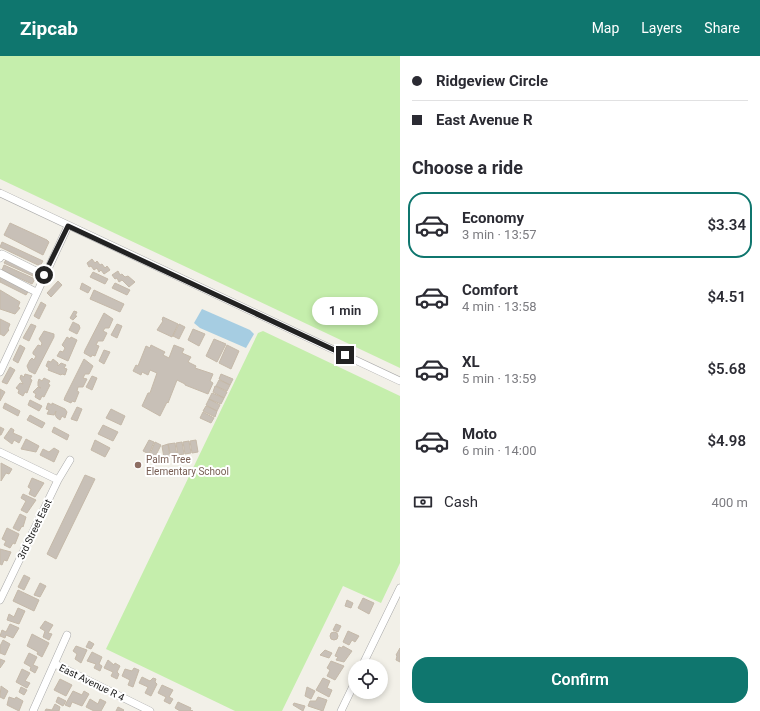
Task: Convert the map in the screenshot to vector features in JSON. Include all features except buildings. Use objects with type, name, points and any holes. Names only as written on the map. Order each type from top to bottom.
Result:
[{"type":"street","points":[[0,193],[400,381]]},
{"type":"street","points":[[0,372],[68,226]]},
{"type":"street","points":[[0,258],[2,254],[44,275]]},
{"type":"street","points":[[0,273],[36,292]]},
{"type":"street","points":[[0,452],[58,480]]},
{"type":"street","name":"3rd Street East","points":[[0,600],[58,480],[70,460]]},
{"type":"street","points":[[365,659],[400,588]]},
{"type":"street","points":[[33,711],[67,635]]},
{"type":"street","name":"East Avenue R 4","points":[[55,664],[150,711]]},
{"type":"street","points":[[341,711],[348,696]]},
{"type":"green space","points":[[0,56],[400,56],[400,368],[0,179]]},
{"type":"green space","points":[[263,331],[400,396],[400,563],[381,603],[343,586],[282,711],[235,711],[106,649],[258,333]]},
{"type":"water","points":[[202,309],[250,330],[254,334],[246,348],[200,328],[194,323]]},
{"type":"place","name":"Palm Tree Elementary School","points":[[138,465]]},
{"type":"route","points":[[44,275],[68,226],[345,355]]}]
